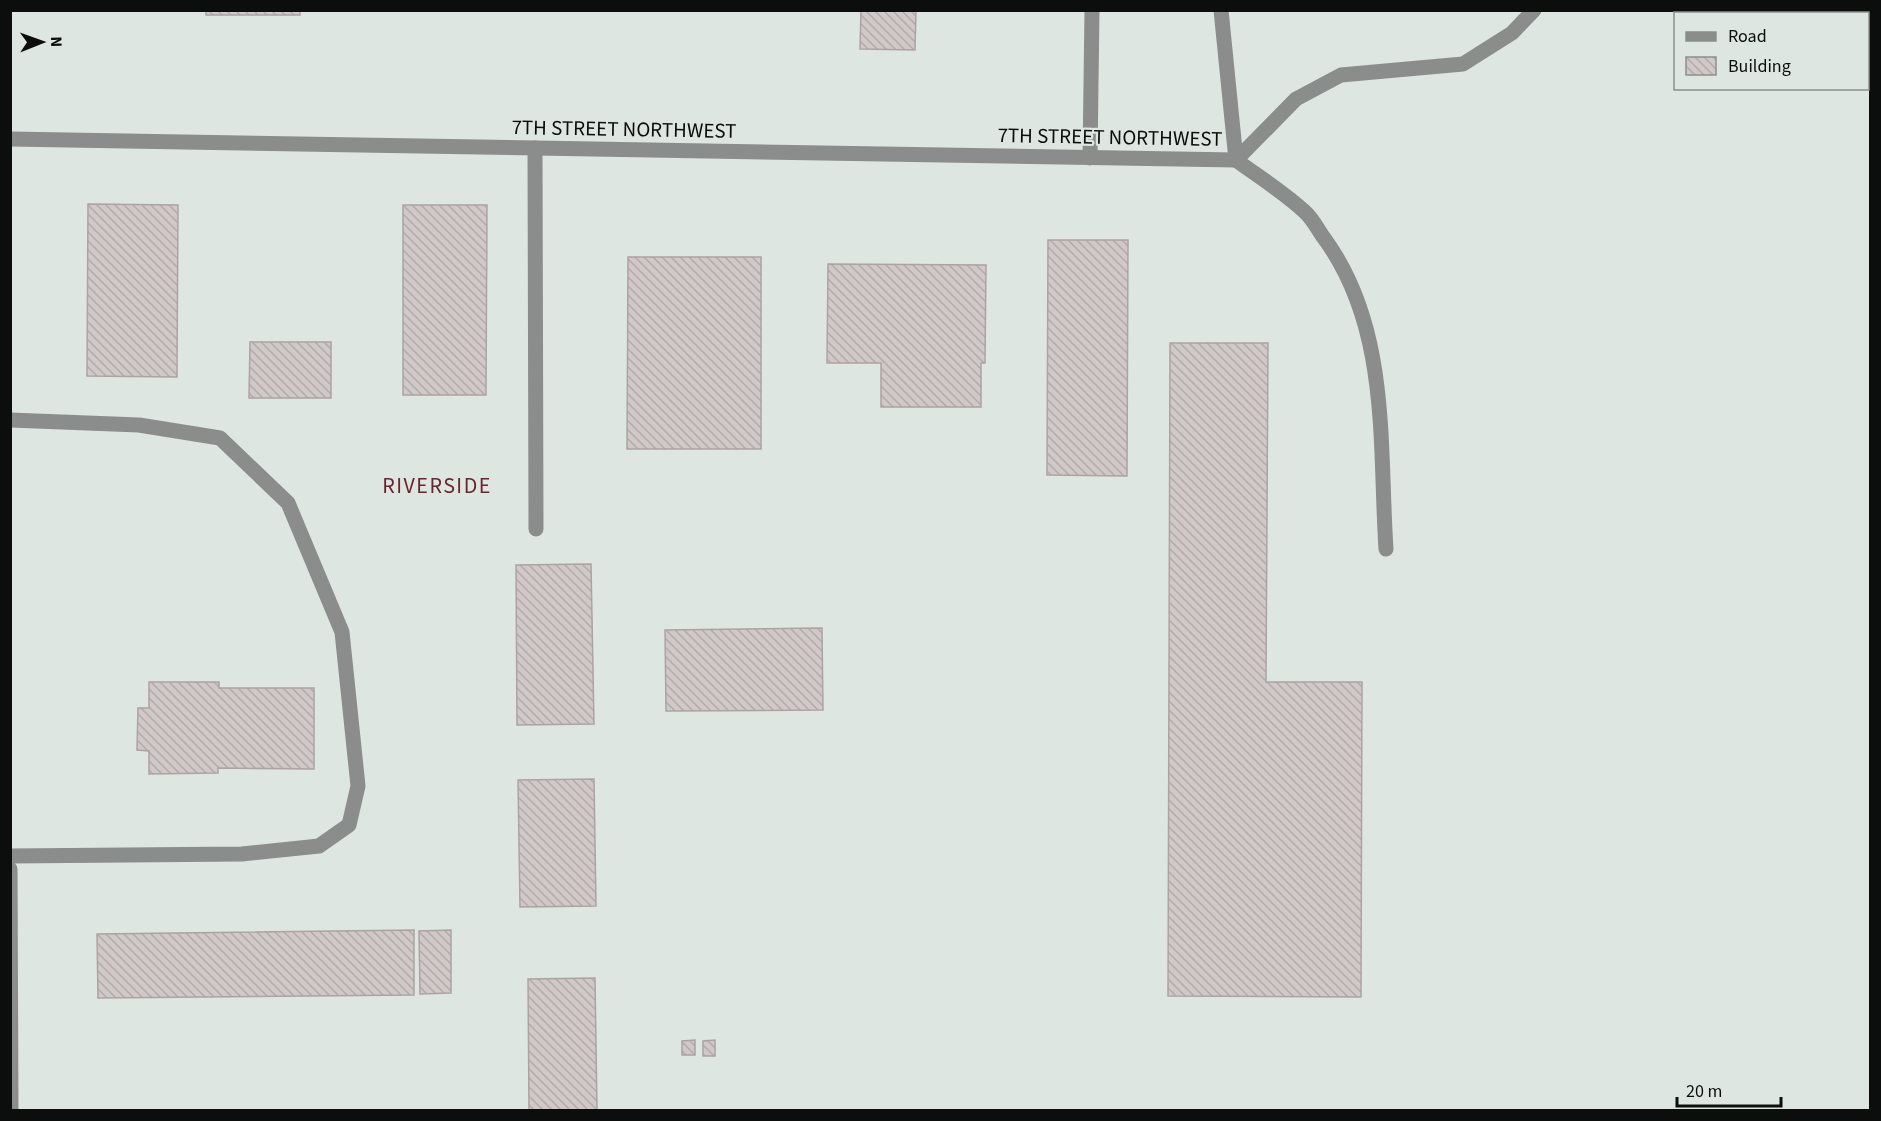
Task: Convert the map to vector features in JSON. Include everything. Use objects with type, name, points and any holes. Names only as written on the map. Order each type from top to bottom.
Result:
[{"type":"street","points":[[1090,158],[1092,10]]},
{"type":"street","points":[[1221,10],[1236,160],[1306,213],[1334,251],[1354,290],[1373,347],[1381,434],[1386,549]]},
{"type":"street","points":[[1236,160],[1296,99],[1341,75],[1463,64],[1512,33],[1534,10]]},
{"type":"street","name":"7TH STREET NORTHWEST","points":[[10,139],[1236,160]]},
{"type":"street","points":[[535,148],[536,530]]},
{"type":"street","points":[[10,420],[139,425],[220,438],[288,503],[342,632],[358,786],[349,825],[319,846],[242,854],[10,856]]},
{"type":"street","points":[[10,869],[11,1110]]},
{"type":"building","points":[[206,10],[300,10],[300,15],[206,15]]},
{"type":"building","points":[[861,10],[916,10],[915,50],[860,49]]},
{"type":"building","points":[[88,204],[178,205],[177,377],[87,376]]},
{"type":"building","points":[[403,205],[487,205],[486,395],[403,395]]},
{"type":"building","points":[[1048,240],[1128,240],[1127,476],[1047,475]]},
{"type":"building","points":[[628,257],[761,257],[761,449],[627,449]]},
{"type":"building","points":[[828,264],[986,265],[985,363],[981,363],[981,407],[881,407],[881,363],[827,363]]},
{"type":"building","points":[[250,342],[331,342],[331,398],[249,398]]},
{"type":"building","points":[[1170,343],[1268,343],[1266,682],[1362,682],[1361,997],[1168,996]]},
{"type":"building","points":[[591,564],[594,724],[517,725],[516,565]]},
{"type":"building","points":[[822,628],[823,710],[666,711],[665,630]]},
{"type":"building","points":[[149,682],[219,682],[219,688],[314,688],[314,769],[218,768],[218,773],[149,774],[149,751],[137,750],[138,708],[149,708]]},
{"type":"building","points":[[594,779],[596,906],[520,907],[518,780]]},
{"type":"building","points":[[414,930],[414,995],[98,998],[97,934]]},
{"type":"building","points":[[451,930],[451,993],[420,994],[419,931]]},
{"type":"building","points":[[595,978],[597,1110],[529,1110],[528,979]]},
{"type":"building","points":[[695,1040],[695,1055],[682,1055],[682,1041]]},
{"type":"building","points":[[715,1040],[715,1056],[703,1056],[703,1041]]},
{"type":"district","name":"RIVERSIDE","points":[[437,485]]}]
